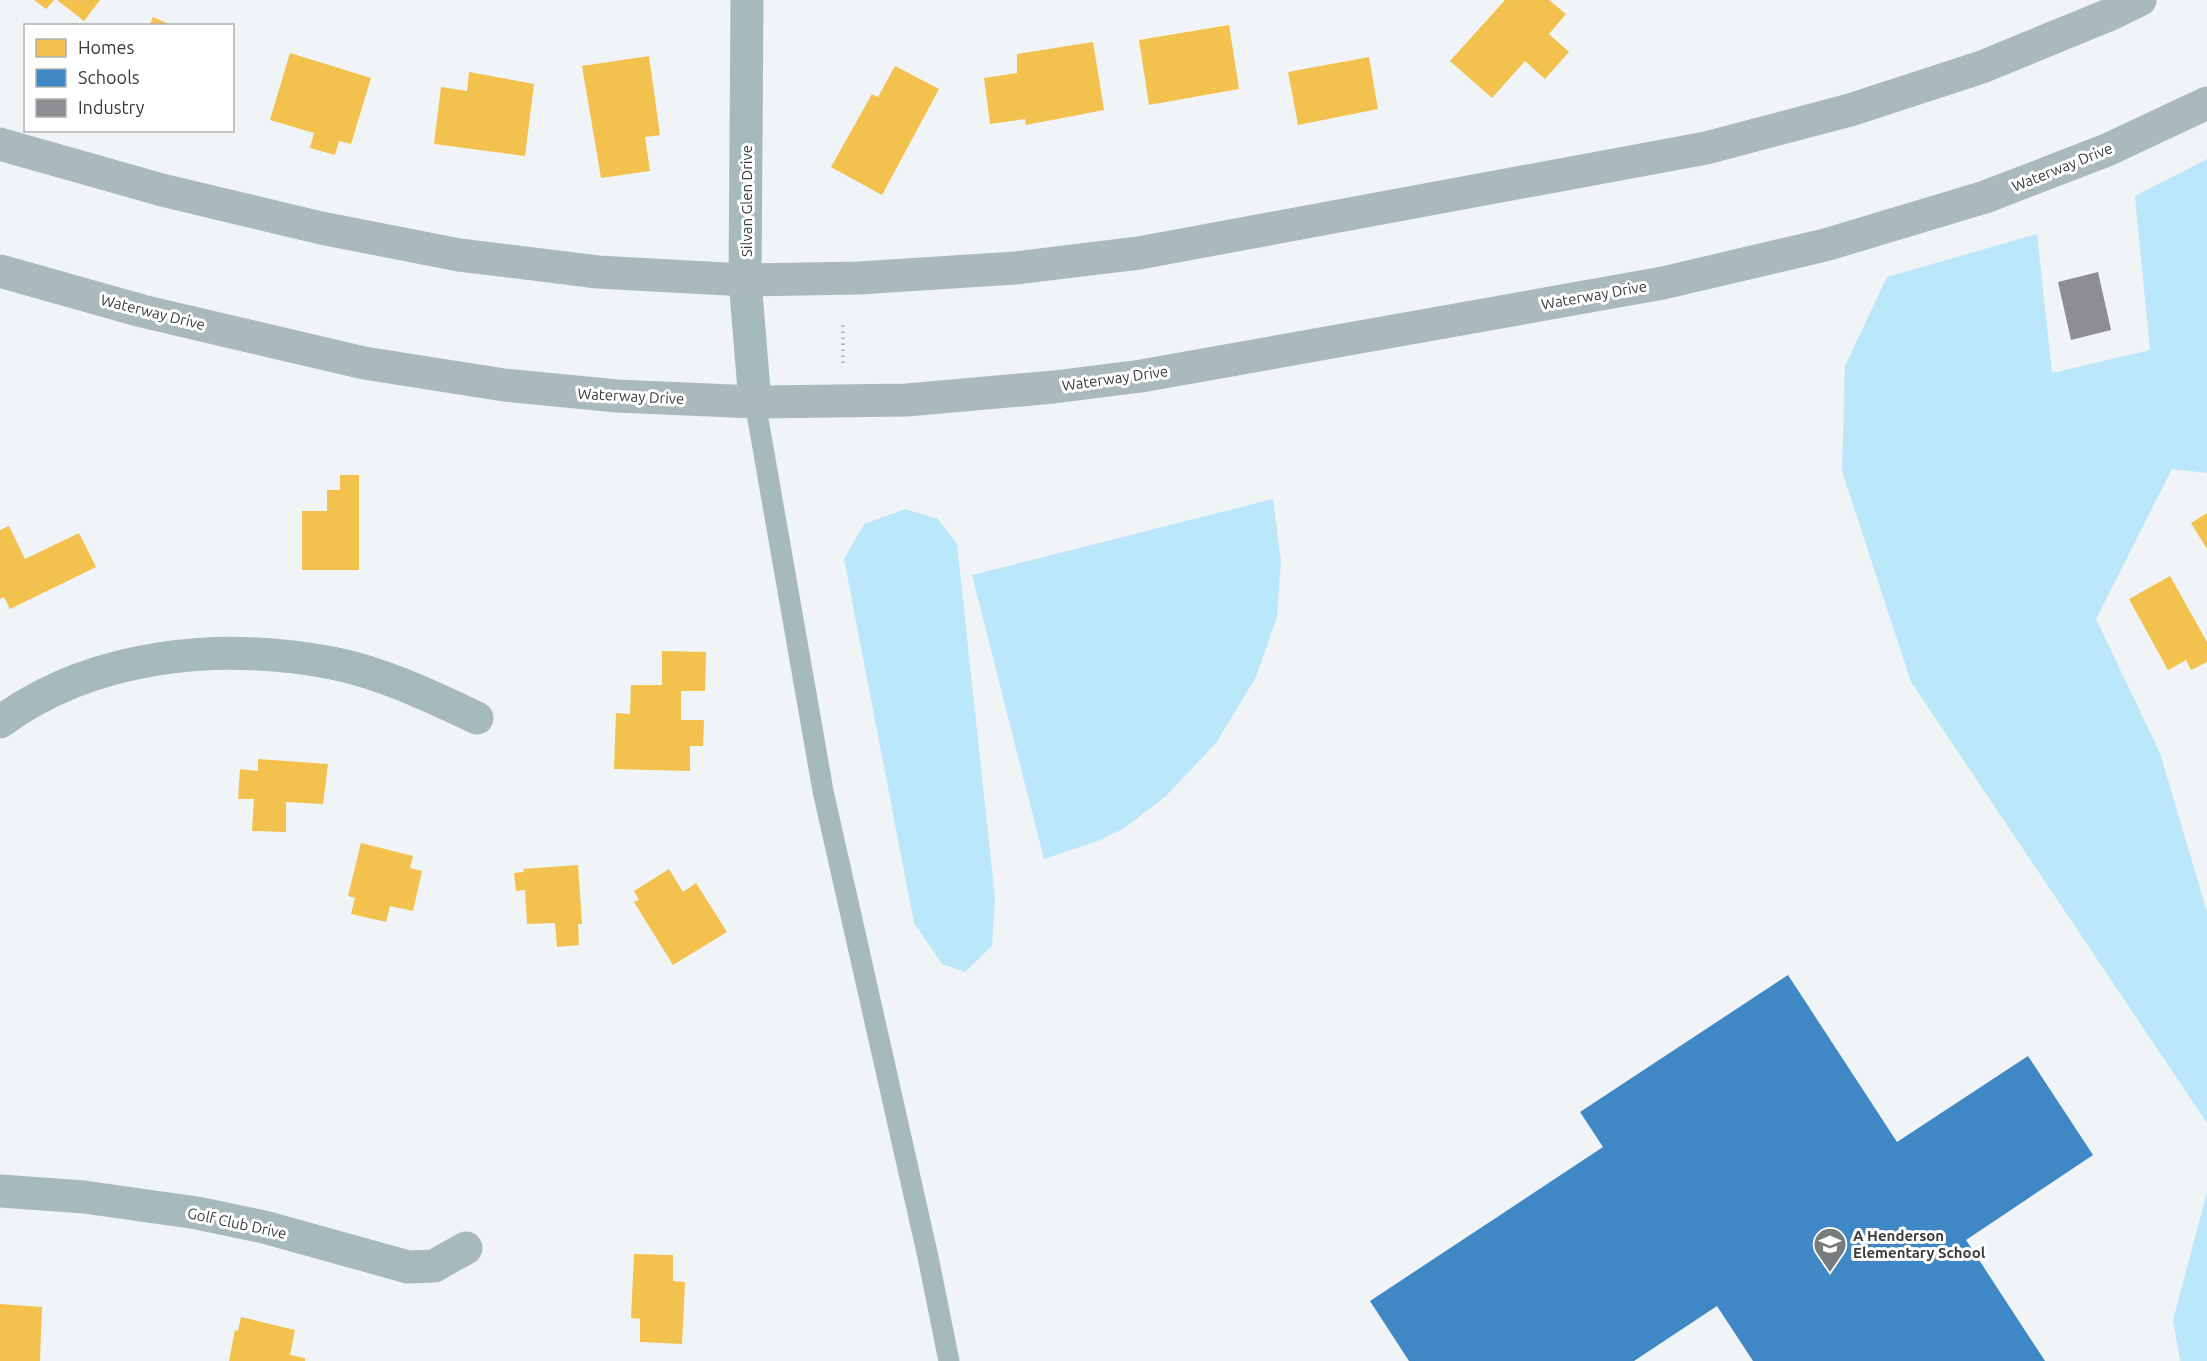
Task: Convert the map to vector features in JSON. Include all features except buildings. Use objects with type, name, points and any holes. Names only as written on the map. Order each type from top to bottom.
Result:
[{"type":"main road","points":[[0,144],[162,190],[321,228],[459,255],[598,272],[745,279],[859,278],[1004,269],[1139,253],[1706,148],[1850,111],[1982,67],[2140,0]]},
{"type":"main road","name":"Waterway Drive","points":[[0,271],[142,311],[364,363],[527,388],[617,396],[755,402],[907,400],[1054,387],[1141,376],[1663,283],[1825,245],[1985,197],[2107,150],[2207,103]]},
{"type":"street","name":"Silvan Glen Drive","points":[[747,0],[745,279],[755,402]]},
{"type":"street","points":[[0,722],[12,713],[68,684],[127,664],[195,654],[265,654],[334,664],[400,683],[477,717]]},
{"type":"street","name":"Golf Club Drive","points":[[0,1191],[84,1197],[197,1213],[264,1227],[408,1267],[434,1266],[466,1248]]},
{"type":"lane","points":[[755,402],[823,791],[928,1257],[949,1361]]},
{"type":"path","points":[[843,325],[843,368]]},
{"type":"shaded area","points":[[2207,159],[2207,473],[2172,469],[2096,619],[2160,753],[2207,912],[2207,1123],[1911,682],[1842,471],[1845,366],[1887,277],[2037,234],[2052,373],[2150,350],[2135,196]]},
{"type":"shaded area","points":[[1273,499],[1281,561],[1277,617],[1256,677],[1216,743],[1165,797],[1123,829],[1095,842],[1044,859],[972,575]]},
{"type":"shaded area","points":[[905,509],[938,519],[957,544],[995,898],[992,946],[965,972],[942,964],[914,923],[844,559],[864,524]]},
{"type":"shaded area","points":[[2207,1192],[2207,1361],[2180,1361],[2173,1320]]},
{"type":"place","name":"A Henderson Elementary School","points":[[1830,1273]]}]
